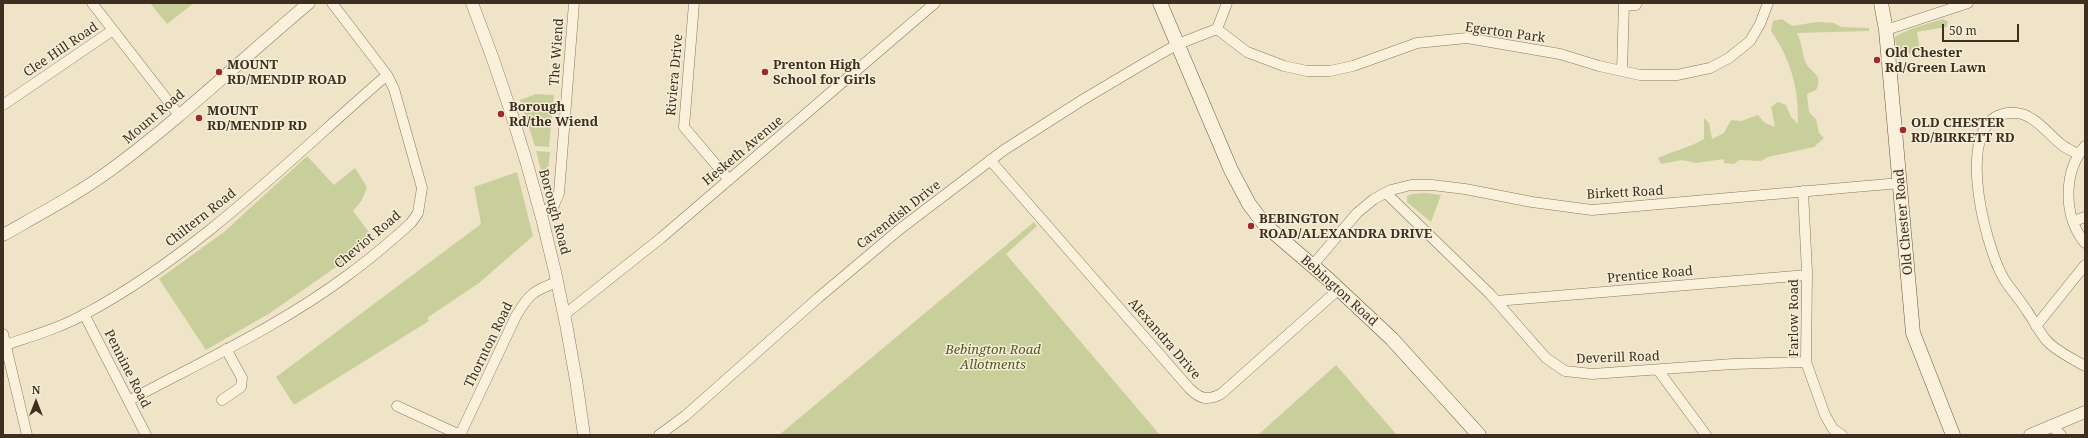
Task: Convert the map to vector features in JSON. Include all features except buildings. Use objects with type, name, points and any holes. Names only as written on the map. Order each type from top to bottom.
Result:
[{"type":"main road","name":"Bebington Road","points":[[1160,3],[1231,170],[1249,204],[1265,225],[1339,289],[1413,360],[1479,435]]},
{"type":"main road","name":"Old Chester Road","points":[[1881,3],[1886,30],[1913,333],[1953,435]]},
{"type":"street","points":[[92,3],[178,115]]},
{"type":"street","name":"Mount Road","points":[[3,235],[84,188],[144,144],[309,3]]},
{"type":"street","name":"Cheviot Road","points":[[130,400],[274,323],[348,275],[411,223],[418,214],[422,188],[394,89],[387,75],[332,3]]},
{"type":"street","name":"Borough Road","points":[[472,3],[509,106],[540,214],[564,315],[584,435]]},
{"type":"street","name":"The Wiend","points":[[540,214],[554,205],[558,193],[574,3]]},
{"type":"street","name":"Riviera Drive","points":[[694,3],[684,127],[729,180]]},
{"type":"street","name":"Hesketh Avenue","points":[[564,315],[661,238],[935,3]]},
{"type":"street","points":[[1178,44],[1217,29],[1227,3]]},
{"type":"street","name":"Egerton Park","points":[[1217,29],[1247,52],[1284,66],[1307,71],[1330,71],[1353,66],[1417,43],[1467,38],[1560,54],[1640,75],[1677,75],[1710,68],[1729,58],[1750,41],[1760,24],[1768,3]]},
{"type":"street","points":[[1886,30],[1968,3]]},
{"type":"street","points":[[1622,71],[1624,4],[1636,5]]},
{"type":"street","name":"Clee Hill Road","points":[[3,105],[113,30]]},
{"type":"street","name":"Cavendish Drive","points":[[659,435],[685,416],[818,298],[900,229],[990,160],[1084,99],[1178,44]]},
{"type":"street","name":"Chiltern Road","points":[[6,345],[39,334],[84,314],[155,269],[226,217],[387,75]]},
{"type":"street","points":[[2085,243],[2074,221],[2068,183],[2082,150],[2063,146],[2031,118],[2017,112],[2000,114],[1991,120],[1982,132],[1978,143],[1977,168],[1980,203],[1990,248],[2004,278],[2048,342],[2085,366]]},
{"type":"street","name":"Alexandra Drive","points":[[990,160],[1189,388],[1204,399],[1212,399],[1221,394],[1339,289]]},
{"type":"street","name":"Birkett Road","points":[[1312,266],[1357,213],[1374,199],[1386,193],[1411,185],[1432,185],[1532,202],[1592,210],[1900,183]]},
{"type":"street","name":"Farlow Road","points":[[1803,191],[1807,275],[1806,362],[1825,415],[1833,430],[1842,435]]},
{"type":"street","name":"Deverill Road","points":[[1386,193],[1496,301],[1546,358],[1565,371],[1592,374],[1733,364],[1806,362]]},
{"type":"street","points":[[2074,221],[2085,217]]},
{"type":"street","points":[[2036,326],[2085,265]]},
{"type":"street","name":"Prentice Road","points":[[1496,301],[1807,275]]},
{"type":"street","name":"Thornton Road","points":[[460,435],[516,316],[527,298],[540,289],[557,282]]},
{"type":"street","name":"Pennine Road","points":[[84,314],[130,400],[146,435]]},
{"type":"street","points":[[3,334],[27,435]]},
{"type":"street","points":[[222,400],[241,387],[242,378],[226,349]]},
{"type":"street","points":[[1658,370],[1706,435]]},
{"type":"street","points":[[397,406],[460,435]]},
{"type":"street","points":[[2030,435],[2085,412]]},
{"type":"street","points":[[2051,425],[2061,435]]},
{"type":"green space","points":[[150,3],[194,3],[167,24]]},
{"type":"green space","points":[[1782,19],[1792,26],[1817,22],[1834,23],[1841,27],[1869,28],[1869,31],[1797,33],[1806,63],[1818,78],[1816,90],[1807,94],[1809,112],[1816,119],[1819,133],[1824,138],[1814,147],[1768,157],[1761,161],[1739,160],[1734,164],[1724,163],[1724,159],[1696,163],[1682,160],[1661,164],[1658,158],[1693,145],[1704,139],[1704,118],[1709,123],[1712,139],[1724,133],[1731,120],[1741,121],[1758,115],[1765,123],[1775,127],[1771,107],[1778,102],[1786,105],[1791,117],[1798,124],[1797,99],[1789,64],[1771,31],[1773,21]]},
{"type":"green space","points":[[1943,19],[1948,22],[1946,27],[1917,32],[1920,51],[1898,56],[1896,36],[1913,28]]},
{"type":"green space","points":[[536,94],[554,95],[549,147],[535,146],[520,100]]},
{"type":"green space","points":[[536,151],[550,152],[547,181],[544,182]]},
{"type":"green space","points":[[307,156],[334,185],[355,168],[367,187],[362,200],[353,211],[375,240],[270,313],[206,350],[159,279],[224,232]]},
{"type":"green space","points":[[517,172],[533,236],[479,283],[427,318],[429,321],[294,405],[276,377],[481,224],[474,187]]},
{"type":"green space","points":[[1426,193],[1441,195],[1431,222],[1407,202],[1407,196]]},
{"type":"green space","name":"Bebington Road Allotments","points":[[1034,222],[1037,226],[1006,254],[1160,435],[779,435]]},
{"type":"green space","points":[[1336,365],[1397,435],[1258,435]]},
{"type":"place","name":"Old Chester Rd/Green Lawn","points":[[1877,60]]},
{"type":"place","name":"MOUNT RD/MENDIP ROAD","points":[[219,72]]},
{"type":"place","name":"Prenton High School for Girls","points":[[765,72]]},
{"type":"place","name":"Borough Rd/the Wiend","points":[[501,114]]},
{"type":"place","name":"MOUNT RD/MENDIP RD","points":[[199,118]]},
{"type":"place","name":"OLD CHESTER RD/BIRKETT RD","points":[[1903,130]]},
{"type":"place","name":"BEBINGTON ROAD/ALEXANDRA DRIVE","points":[[1251,226]]}]
